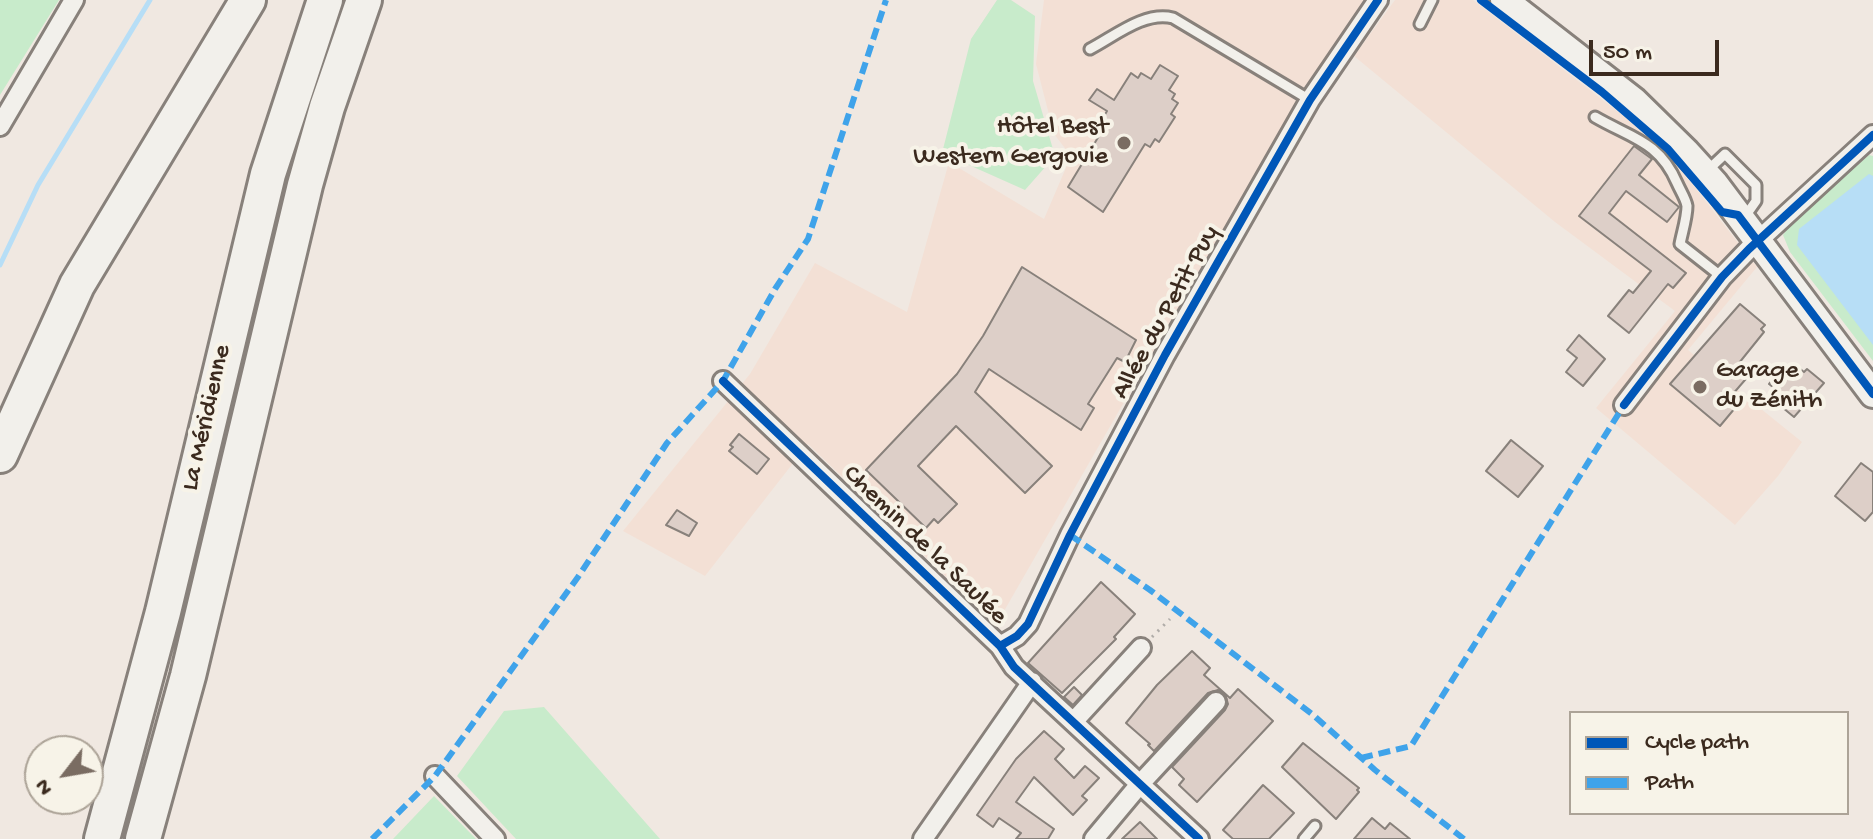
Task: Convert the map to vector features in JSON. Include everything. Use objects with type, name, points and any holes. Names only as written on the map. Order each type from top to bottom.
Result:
[{"type":"highway","points":[[0,455],[77,285],[248,0]]},
{"type":"highway","name":"La Méridienne","points":[[102,839],[159,626],[268,174],[325,0]]},
{"type":"highway","name":"La Méridienne","points":[[143,839],[188,676],[305,185],[327,107],[364,0]]},
{"type":"street","points":[[0,126],[74,0]]},
{"type":"street","name":"Allée du Petit Puy","points":[[1000,646],[1017,636],[1028,624],[1070,535],[1165,355],[1310,100],[1378,0]]},
{"type":"street","points":[[1504,0],[1634,101],[1705,173],[1873,394]]},
{"type":"street","points":[[1624,405],[1722,277],[1750,231],[1869,143]]},
{"type":"street","name":"Chemin de la Saulée","points":[[723,381],[1000,646],[1014,667],[1199,839]]},
{"type":"street","points":[[1074,721],[1141,648]]},
{"type":"street","points":[[923,839],[1032,682]]},
{"type":"street","points":[[1094,839],[1216,702]]},
{"type":"street","points":[[435,776],[495,839]]},
{"type":"lane","points":[[1420,24],[1432,0]]},
{"type":"lane","points":[[1090,49],[1158,14],[1173,18],[1310,100]]},
{"type":"lane","points":[[1595,117],[1621,132],[1640,138],[1658,151],[1670,168],[1687,205],[1680,244],[1722,277]]},
{"type":"lane","points":[[1304,839],[1315,826]]},
{"type":"path","points":[[1141,648],[1170,619]]},
{"type":"shaded area","points":[[1044,0],[1365,0],[1286,120],[996,625],[808,444],[705,576],[623,531],[750,374],[815,263],[907,312],[949,162],[1044,219],[1071,156],[1054,134],[1036,64]]},
{"type":"shaded area","points":[[1395,0],[1473,0],[1630,121],[1665,153],[1757,267],[1688,350],[1802,442],[1778,476],[1735,525],[1596,408],[1675,311],[1555,222],[1354,56]]},
{"type":"green space","points":[[0,0],[59,0],[0,95]]},
{"type":"green space","points":[[997,0],[1011,0],[1035,16],[1033,81],[1055,156],[1025,190],[942,153],[971,39]]},
{"type":"green space","points":[[1869,155],[1873,156],[1873,361],[1790,252],[1783,235],[1798,215]]},
{"type":"green space","points":[[544,707],[660,839],[516,839],[457,776],[504,711]]},
{"type":"green space","points":[[434,796],[476,839],[393,839]]},
{"type":"water","points":[[1869,174],[1873,176],[1873,345],[1797,245],[1799,229]]},
{"type":"building","name":"Hôtel Best Western Gergovie","points":[[1160,65],[1178,76],[1169,90],[1175,94],[1172,99],[1178,103],[1171,114],[1175,117],[1159,142],[1155,139],[1150,147],[1145,144],[1103,212],[1068,187],[1108,121],[1103,118],[1107,111],[1089,100],[1097,89],[1114,100],[1131,73],[1138,78],[1141,73],[1151,79]]},
{"type":"building","points":[[1634,146],[1652,159],[1639,175],[1679,207],[1667,222],[1626,191],[1609,213],[1686,273],[1673,288],[1668,284],[1629,333],[1608,316],[1629,290],[1633,293],[1651,271],[1579,216]]},
{"type":"building","points":[[1022,267],[1136,340],[1125,362],[1117,358],[1088,404],[1094,408],[1081,430],[989,369],[975,392],[1052,466],[1025,493],[956,426],[918,466],[957,504],[938,523],[934,519],[926,528],[866,470],[957,374],[983,336]]},
{"type":"building","points":[[1740,304],[1765,325],[1761,329],[1764,332],[1739,363],[1751,373],[1732,395],[1740,402],[1720,426],[1670,384]]},
{"type":"building","points":[[1579,335],[1605,359],[1583,386],[1566,372],[1577,358],[1567,350]]},
{"type":"building","points":[[1799,368],[1804,372],[1807,369],[1824,383],[1794,417],[1771,398],[1778,391],[1769,384],[1781,370],[1790,378]]},
{"type":"building","points":[[739,434],[769,459],[757,474],[729,451]]},
{"type":"building","points":[[1511,440],[1543,466],[1518,497],[1486,471]]},
{"type":"building","points":[[1861,463],[1873,472],[1873,512],[1865,521],[1835,496]]},
{"type":"building","points":[[677,510],[697,523],[689,536],[666,525]]},
{"type":"building","points":[[1101,582],[1135,614],[1114,637],[1116,639],[1062,693],[1028,663]]},
{"type":"building","points":[[1192,651],[1210,668],[1204,675],[1230,698],[1238,689],[1273,721],[1197,802],[1179,785],[1184,779],[1172,767],[1225,710],[1228,704],[1225,694],[1218,690],[1208,693],[1154,751],[1126,723],[1157,685]]},
{"type":"building","points":[[1074,687],[1082,695],[1073,705],[1064,697]]},
{"type":"building","points":[[1044,731],[1064,749],[1055,759],[1074,778],[1085,766],[1099,778],[1082,796],[1087,800],[1073,815],[1034,777],[1016,802],[1054,829],[1048,839],[1016,839],[1021,833],[999,818],[993,827],[977,815],[1016,759]]},
{"type":"building","points":[[1303,743],[1359,788],[1336,819],[1282,767]]},
{"type":"building","points":[[1263,785],[1294,813],[1269,839],[1233,839],[1223,830]]},
{"type":"building","points":[[1372,818],[1385,829],[1390,823],[1410,839],[1354,839]]},
{"type":"building","points":[[1140,822],[1157,839],[1122,839]]},
{"type":"waterway","points":[[0,265],[38,185],[150,0]]},
{"type":"marked path","points":[[372,839],[435,776],[578,577],[667,443],[723,381],[775,289],[808,239],[886,0]]},
{"type":"marked path","points":[[1361,758],[1411,746],[1624,405]]},
{"type":"marked path","points":[[1070,535],[1150,590],[1312,714],[1375,770],[1464,839]]},
{"type":"cycle path","points":[[1000,646],[1017,636],[1028,624],[1070,535],[1165,355],[1310,100],[1378,0]]},
{"type":"cycle path","points":[[1481,0],[1602,92],[1668,149],[1722,212],[1738,215],[1873,394]]},
{"type":"cycle path","points":[[1624,405],[1722,277],[1873,135]]},
{"type":"cycle path","points":[[723,381],[1000,646],[1014,667],[1199,839]]},
{"type":"place","name":"Hôtel Best Western Gergovie","points":[[1124,143]]},
{"type":"place","name":"Garage du Zénith","points":[[1700,387]]}]
